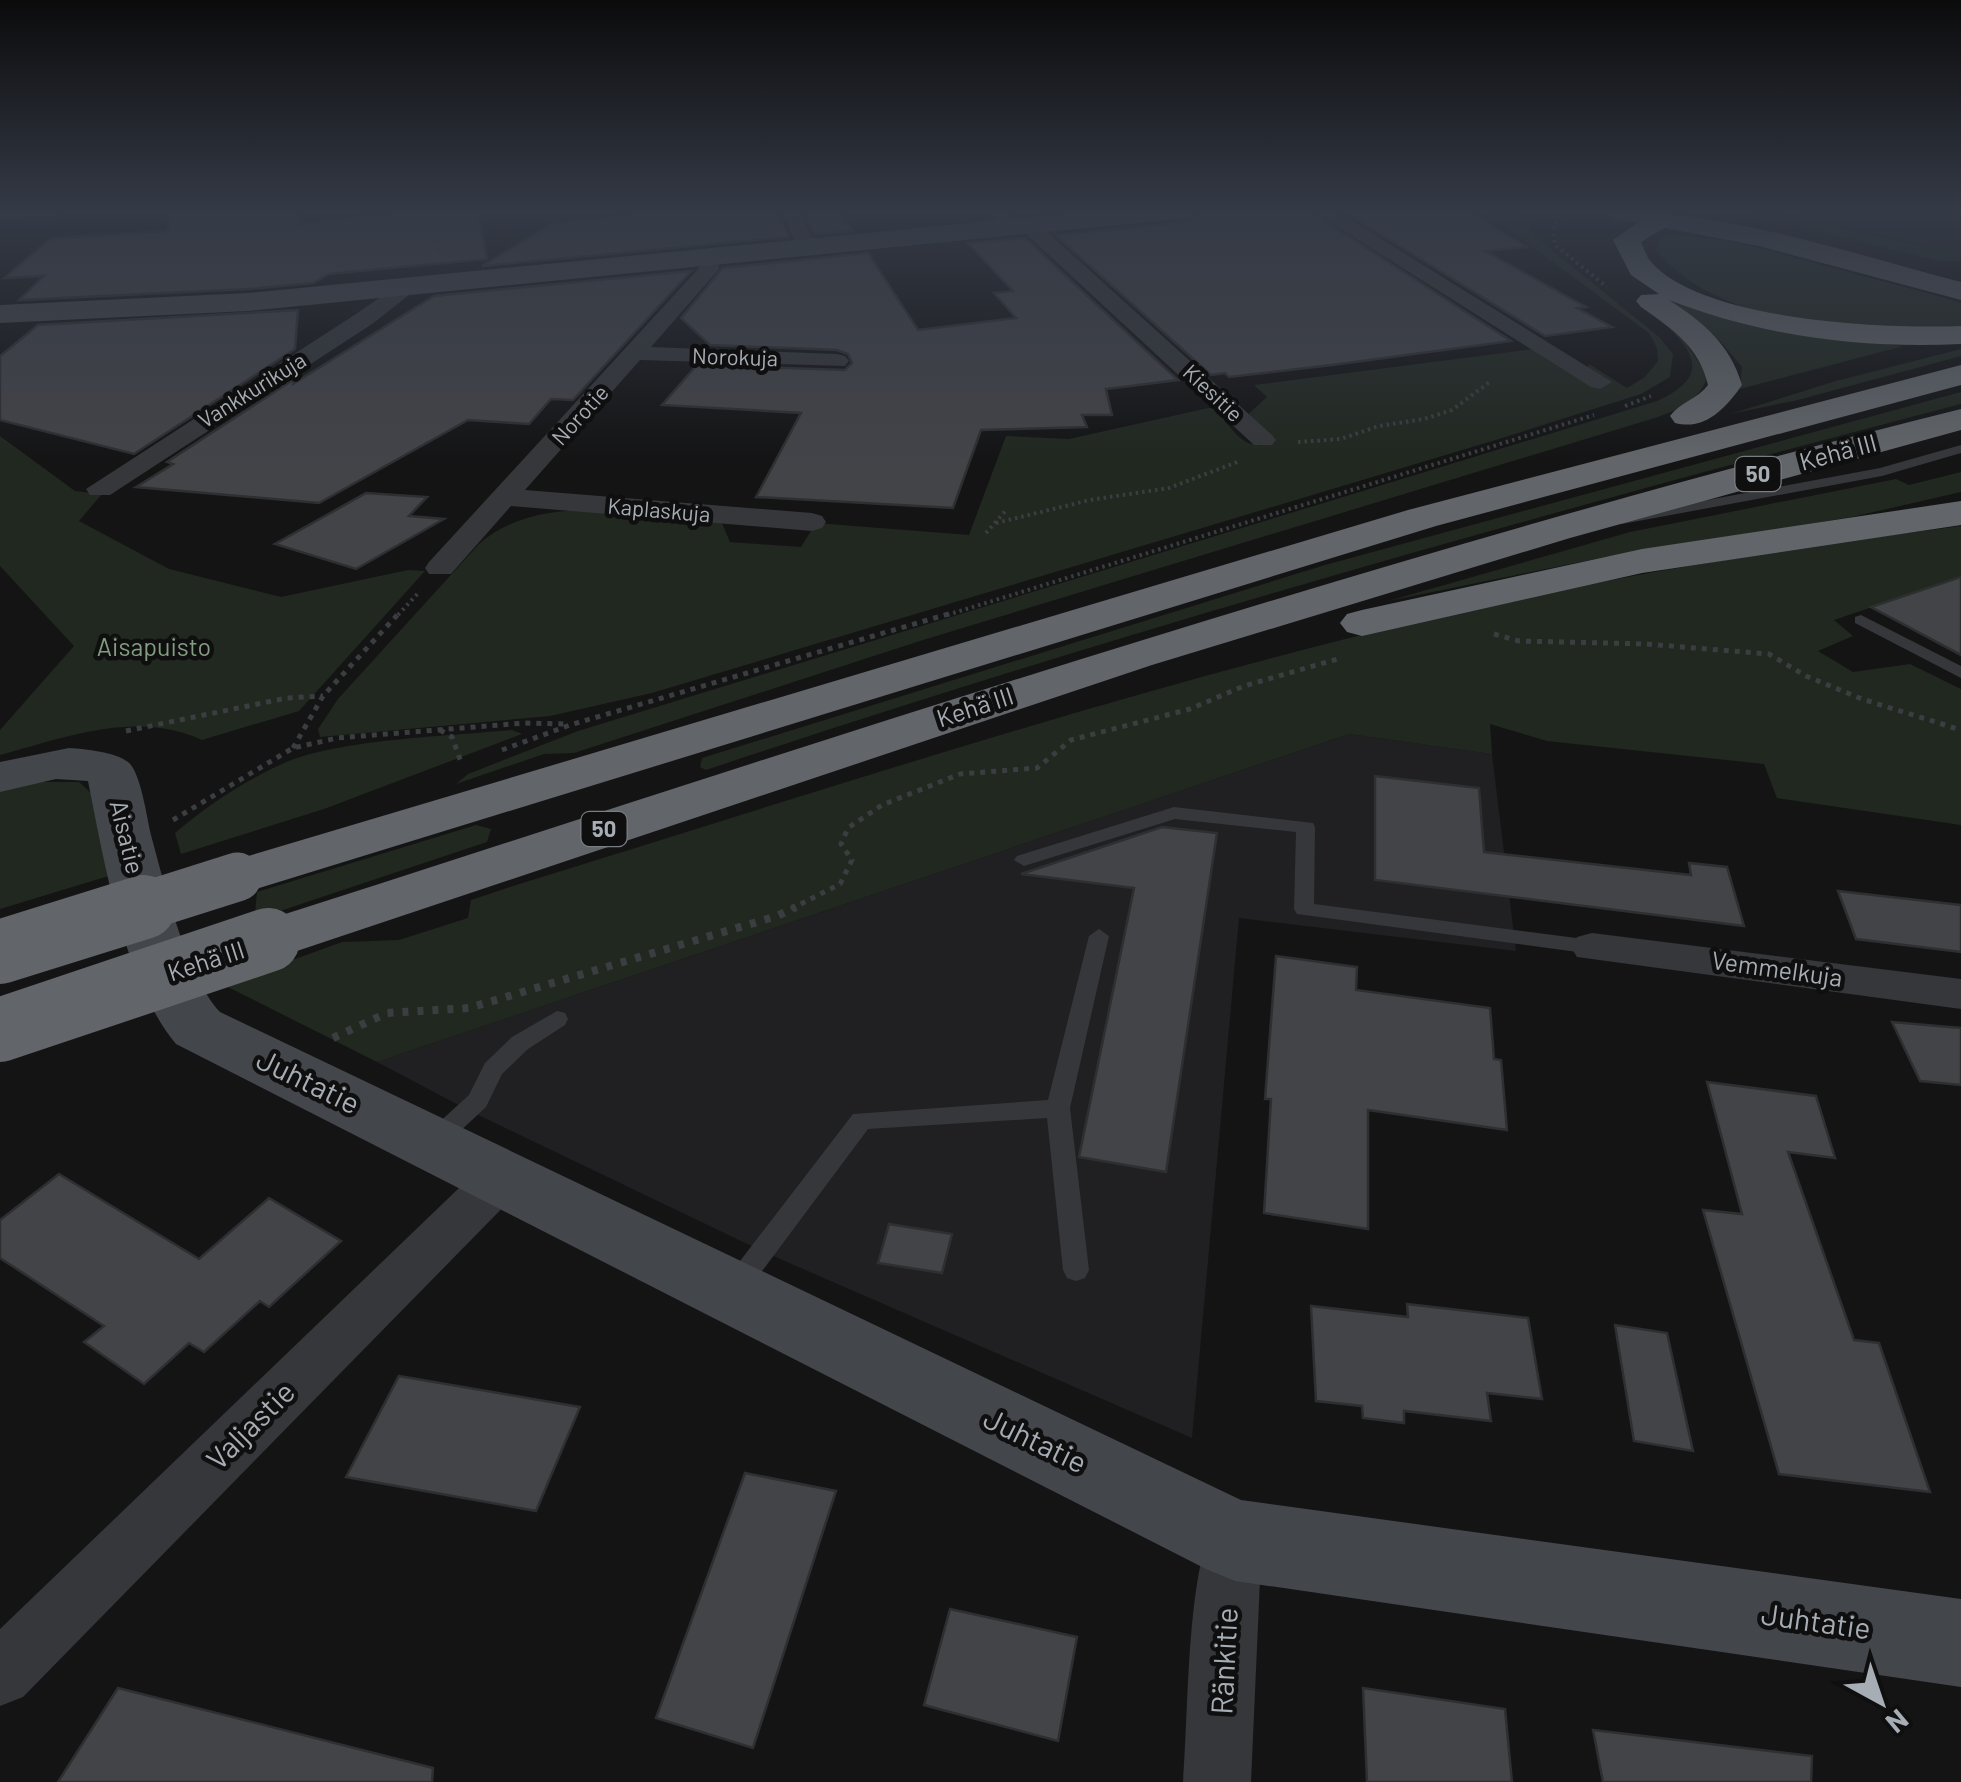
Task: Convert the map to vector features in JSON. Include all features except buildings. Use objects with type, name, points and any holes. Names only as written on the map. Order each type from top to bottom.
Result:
[{"type":"highway","points":[[1630,293],[1698,334],[1716,354],[1724,384],[1713,402],[1687,416]]},
{"type":"highway","points":[[1685,293],[1716,308],[1801,328],[1850,335],[1961,338]]},
{"type":"highway","points":[[1869,365],[1961,338]]},
{"type":"highway","name":"Kehä III","points":[[0,952],[1422,518],[1961,375]]},
{"type":"highway","points":[[1422,518],[1520,472],[1759,395]]},
{"type":"highway","name":"Kehä III","points":[[0,1030],[940,718],[1556,530],[1961,418]]},
{"type":"highway","points":[[940,718],[1101,695],[1316,634],[1642,561],[1961,513]]},
{"type":"street","points":[[0,314],[175,307],[337,293]]},
{"type":"street","name":"Vankkurikuja","points":[[100,489],[398,293]]},
{"type":"street","name":"Norotie","points":[[440,568],[687,293]]},
{"type":"street","name":"Kiesitie","points":[[1095,293],[1263,440]]},
{"type":"street","points":[[1455,293],[1600,382]]},
{"type":"street","name":"Norokuja","points":[[634,353],[837,360]]},
{"type":"street","name":"Kaplaskuja","points":[[506,498],[812,522]]},
{"type":"street","name":"Aisatie","points":[[0,777],[53,763],[89,763],[112,773],[126,840],[170,988],[182,1010]]},
{"type":"street","name":"Vemmelkuja","points":[[1592,947],[1961,994]]},
{"type":"street","name":"Juhtatie","points":[[182,1010],[198,1028],[1236,1540],[1961,1643]]},
{"type":"street","name":"Valjastie","points":[[0,1674],[501,1178]]},
{"type":"street","name":"Ränkitie","points":[[1218,1782],[1229,1580],[1236,1540]]},
{"type":"lane","points":[[1556,530],[1685,511],[1846,479],[1961,449]]},
{"type":"lane","points":[[1860,620],[1961,674]]},
{"type":"lane","points":[[1024,860],[1174,813],[1306,827],[1304,909],[1592,947]]},
{"type":"lane","points":[[1076,1270],[1058,1108],[1100,936]]},
{"type":"lane","points":[[432,1142],[478,1102],[493,1069],[520,1042],[557,1019]]},
{"type":"lane","points":[[731,1291],[861,1120],[1058,1108]]},
{"type":"path","points":[[996,523],[1090,500],[1170,488],[1234,466],[1263,440],[1283,444],[1340,439],[1379,426],[1424,419],[1452,410],[1491,381]]},
{"type":"path","points":[[1622,406],[1660,392]]},
{"type":"path","points":[[126,840],[159,828],[294,748],[338,738],[524,723],[570,724],[875,636],[1605,412]]},
{"type":"path","points":[[986,534],[1007,509]]},
{"type":"path","points":[[294,748],[324,696],[440,568]]},
{"type":"path","points":[[1480,629],[1519,640],[1646,644],[1769,654],[1806,676],[1862,699],[1961,730]]},
{"type":"path","points":[[327,1040],[387,1013],[469,1008],[777,916],[840,884],[852,860],[840,844],[848,828],[882,804],[960,774],[1037,768],[1072,740],[1190,708],[1244,686],[1357,654]]},
{"type":"path","points":[[53,763],[70,748],[126,731],[287,698],[324,696]]},
{"type":"path","points":[[440,730],[452,737],[462,765]]},
{"type":"shaded area","points":[[1349,734],[1492,754],[1516,951],[1239,918],[1192,1438],[764,1252],[377,1062]]},
{"type":"green space","points":[[1595,293],[1605,293],[1659,337],[1673,354],[1670,377],[1641,394],[1499,439],[652,693],[550,716],[320,737],[318,729],[338,699],[479,544],[504,527],[533,516],[595,510],[721,521],[730,542],[801,547],[816,523],[969,535],[1006,436],[1069,439],[1213,407],[1243,440],[1269,444],[1245,417],[1267,397],[1254,385],[1533,349],[1587,368],[1589,364],[1627,388],[1645,377],[1658,361],[1657,348],[1649,333]]},
{"type":"green space","points":[[1713,293],[1928,293],[1961,303],[1961,328],[1882,328],[1797,320],[1756,311]]},
{"type":"green space","points":[[1662,295],[1781,330],[1904,346],[1740,389],[1742,367],[1720,341]]},
{"type":"green space","points":[[1675,327],[1708,376],[1689,402],[1658,417],[923,640],[574,753],[544,754],[456,784],[468,774],[578,731],[1657,401],[1682,386],[1692,369],[1688,351],[1669,328]]},
{"type":"green space","points":[[1961,349],[1961,356],[1730,414],[1836,381]]},
{"type":"green space","points":[[1961,392],[1961,404],[1330,576],[1017,670],[706,770],[700,767],[702,758],[1325,565]]},
{"type":"green space","name":"Aisapuisto","points":[[0,436],[75,491],[102,494],[79,521],[169,569],[281,597],[408,570],[425,571],[299,711],[202,740],[177,731],[127,727],[76,734],[0,755],[0,730],[74,646],[0,566]]},
{"type":"green space","points":[[1961,472],[1961,492],[1852,517],[1605,557],[1388,601],[1630,532],[1896,479],[1909,485]]},
{"type":"green space","points":[[1961,526],[1961,577],[1834,620],[1853,636],[1818,651],[1853,672],[1910,664],[1961,689],[1961,825],[1777,798],[1764,764],[1547,741],[1490,724],[1492,754],[1349,734],[377,1062],[224,985],[342,942],[399,940],[468,918],[471,900],[513,886],[1191,680],[1419,621],[1621,578]]},
{"type":"green space","points":[[512,730],[522,734],[324,809],[181,854],[175,833],[227,794],[284,763],[364,744]]},
{"type":"green space","points":[[27,782],[79,782],[93,795],[112,875],[0,909],[0,789]]},
{"type":"green space","points":[[476,825],[491,829],[487,842],[268,915],[255,913],[257,892]]}]
